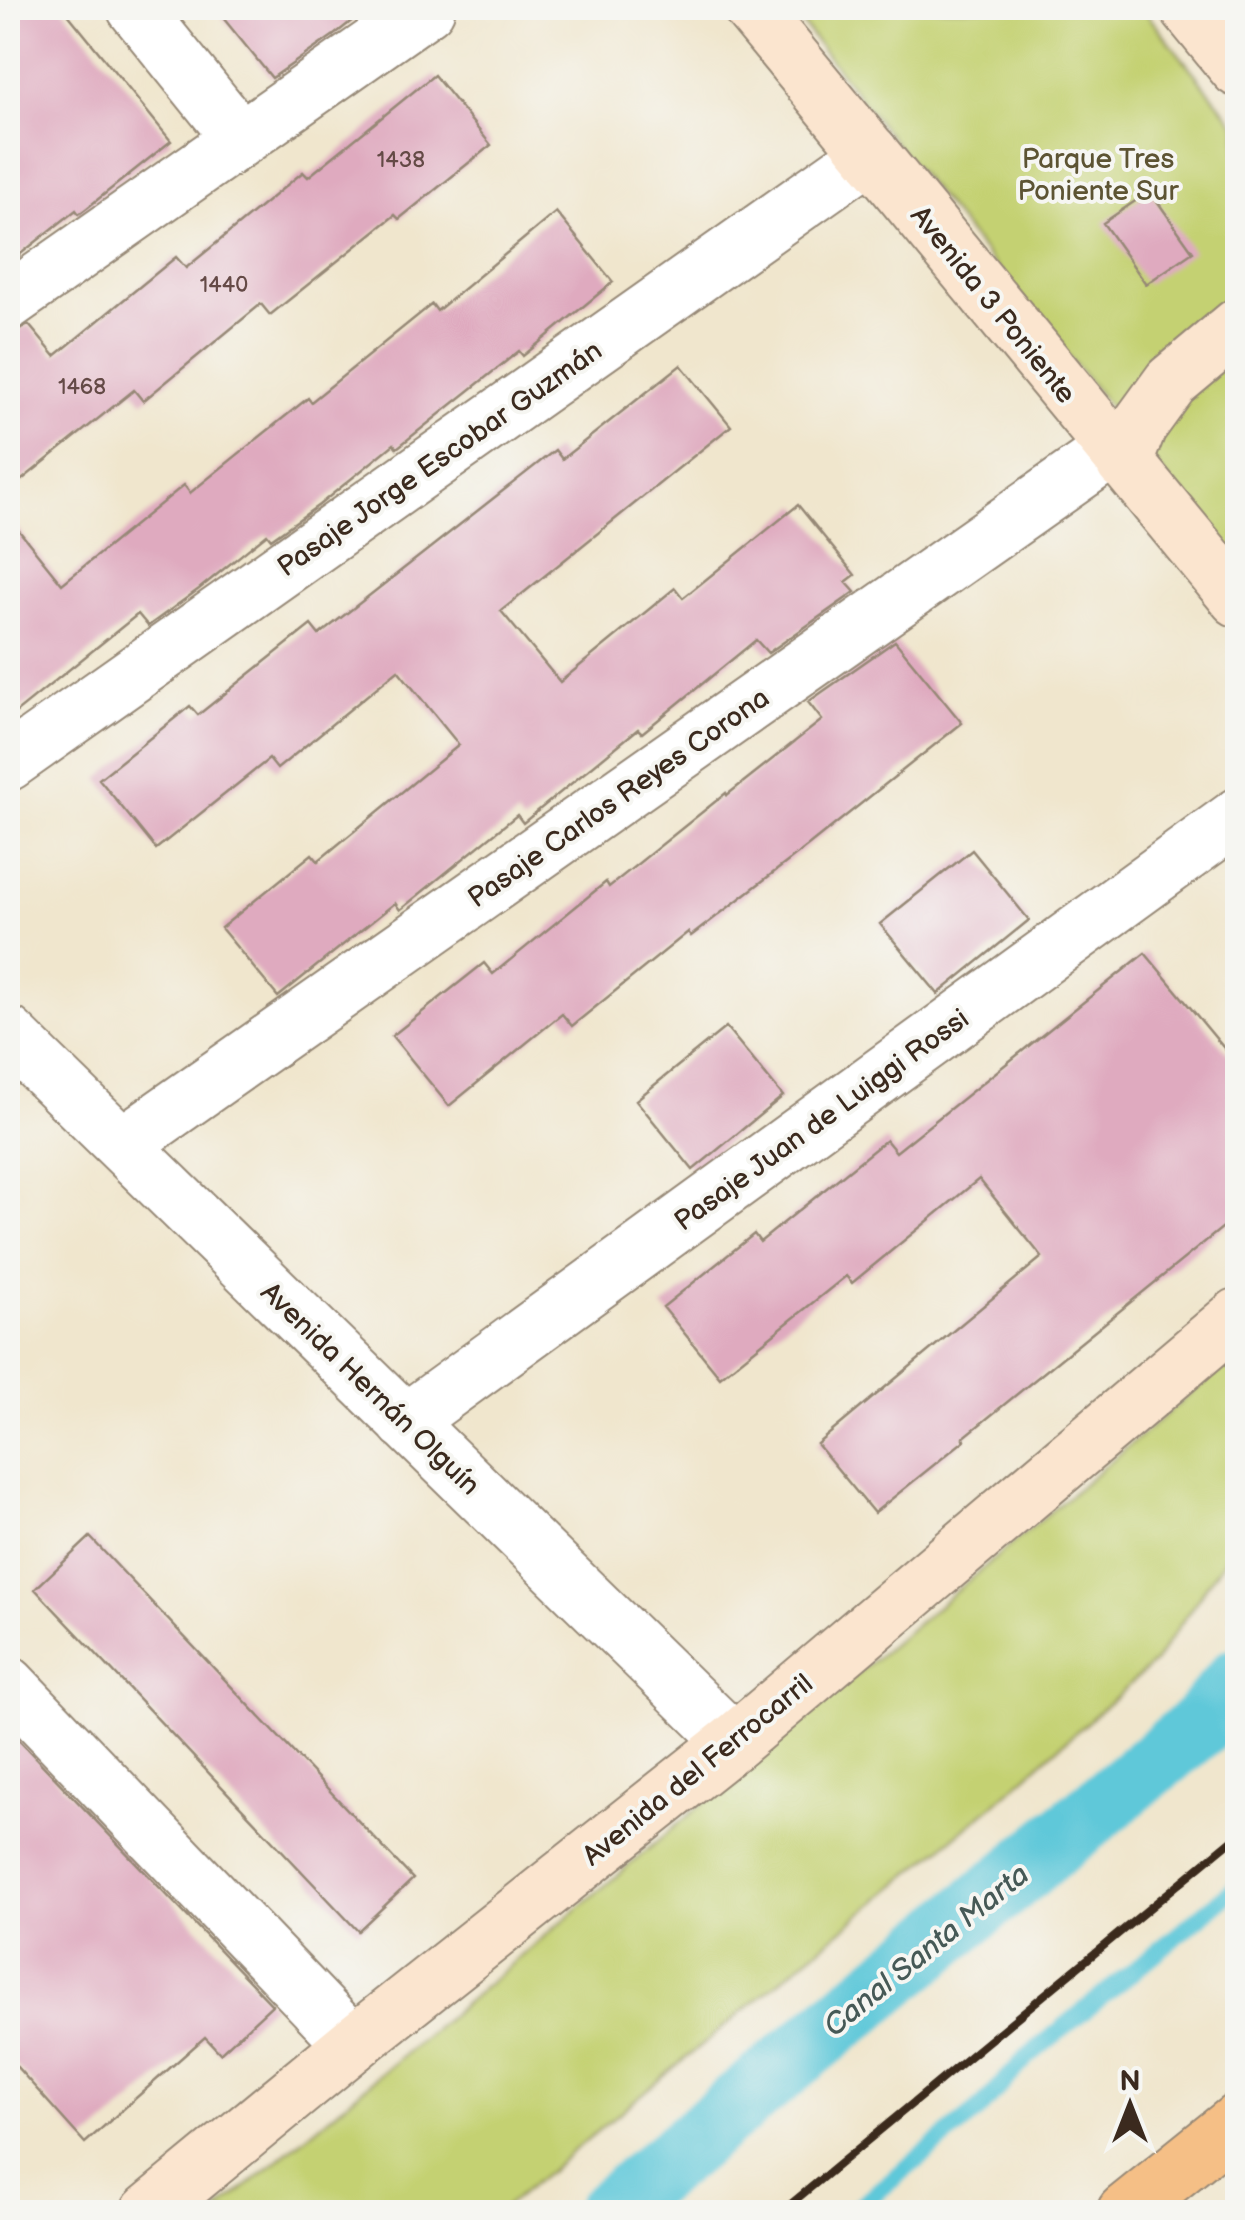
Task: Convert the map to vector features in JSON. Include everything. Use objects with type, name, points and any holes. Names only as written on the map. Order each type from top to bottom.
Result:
[{"type":"main road","points":[[1125,2212],[1238,2121]]},
{"type":"street","points":[[135,8],[240,138]]},
{"type":"street","points":[[8,302],[426,8]]},
{"type":"street","name":"Avenida 3 Poniente","points":[[752,8],[1238,599]]},
{"type":"street","points":[[1188,8],[1238,69]]},
{"type":"street","name":"Pasaje Jorge Escobar Guzmán","points":[[8,764],[870,154]]},
{"type":"street","points":[[1119,456],[1171,382],[1238,326]]},
{"type":"street","name":"Pasaje Carlos Reyes Corona","points":[[122,1145],[1119,456]]},
{"type":"street","name":"Pasaje Juan de Luiggi Rossi","points":[[405,1422],[1238,816]]},
{"type":"street","name":"Avenida Hernán Olguín","points":[[8,1034],[734,1742]]},
{"type":"street","name":"Avenida del Ferrocarril","points":[[149,2212],[734,1742],[1238,1316]]},
{"type":"street","points":[[8,1684],[354,2044]]},
{"type":"green space","name":"Parque Tres Poniente Sur","points":[[790,8],[1142,8],[1237,126],[1237,564],[883,128]]},
{"type":"green space","points":[[1237,1355],[1237,1541],[1154,1663],[991,1807],[499,2212],[216,2212]]},
{"type":"building","points":[[8,8],[63,8],[171,141],[8,264]]},
{"type":"building","points":[[215,8],[368,8],[272,78]]},
{"type":"building","points":[[434,75],[491,145],[399,219],[395,215],[270,315],[261,304],[143,401],[134,390],[8,491],[8,333],[29,325],[55,356],[176,257],[186,268],[303,172],[308,177]]},
{"type":"building","points":[[1150,191],[1193,252],[1146,284],[1103,223]]},
{"type":"building","points":[[556,212],[613,282],[523,356],[519,351],[397,448],[394,444],[271,539],[267,534],[148,626],[138,614],[8,719],[8,517],[62,584],[184,485],[190,493],[432,304],[437,311]]},
{"type":"building","points":[[681,365],[731,426],[501,611],[560,682],[675,588],[683,598],[798,505],[855,575],[846,582],[855,592],[768,653],[756,640],[523,823],[517,815],[400,910],[395,903],[278,997],[221,928],[312,854],[318,861],[459,745],[398,670],[277,769],[269,759],[156,849],[99,779],[190,706],[198,715],[311,625],[319,635],[555,450],[562,459]]},
{"type":"building","points":[[895,641],[962,723],[691,936],[688,932],[572,1026],[562,1014],[449,1106],[392,1036],[484,963],[493,974],[606,882],[609,887],[727,795],[822,720],[808,702]]},
{"type":"building","points":[[972,850],[1029,920],[938,994],[880,924]]},
{"type":"building","points":[[1145,953],[1238,1065],[1238,1215],[874,1513],[817,1444],[1042,1257],[979,1179],[852,1283],[846,1276],[720,1377],[663,1307],[754,1234],[760,1242],[886,1140],[896,1152]]},
{"type":"building","points":[[726,1027],[783,1096],[693,1170],[636,1100]]},
{"type":"building","points":[[90,1537],[413,1879],[358,1931],[35,1589]]},
{"type":"building","points":[[8,1729],[272,2005],[220,2053],[205,2037],[85,2143],[8,2057]]},
{"type":"waterway","name":"Canal Santa Marta","points":[[607,2212],[1200,1725],[1238,1679]]},
{"type":"waterway","points":[[852,2212],[979,2110],[1026,2058],[1238,1886]]},
{"type":"railway","points":[[781,2212],[1238,1835]]}]
